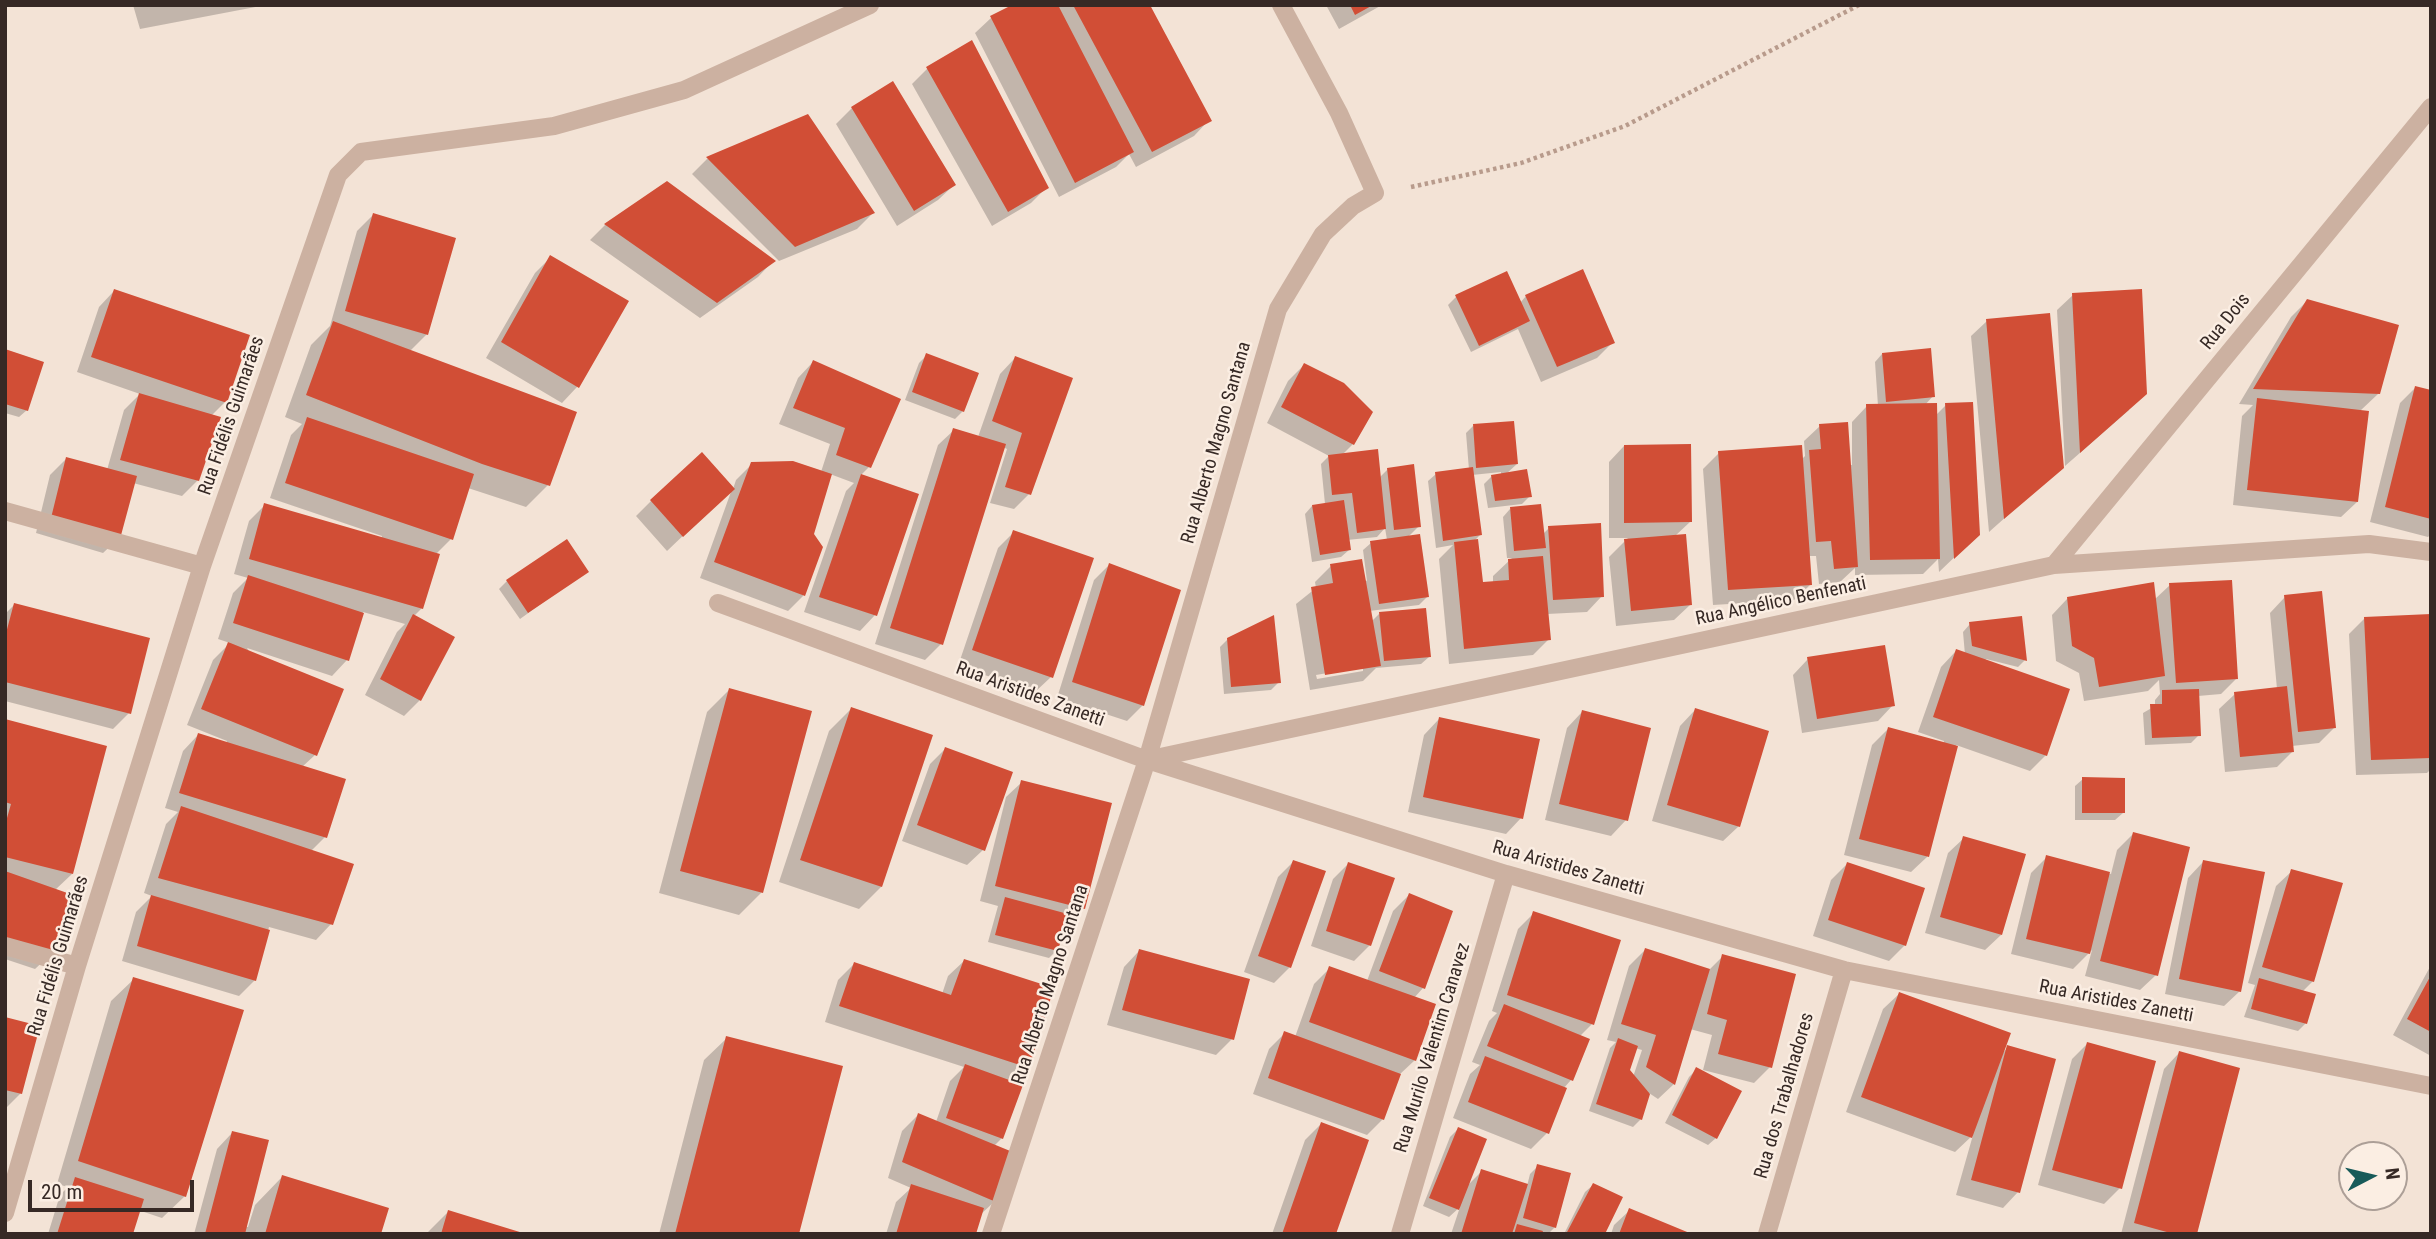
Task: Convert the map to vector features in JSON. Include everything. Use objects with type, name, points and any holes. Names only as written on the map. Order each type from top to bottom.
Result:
[{"type":"street","name":"Rua Fidélis Guimarães","points":[[5,1213],[77,966],[202,566],[338,175],[361,152],[554,127],[615,112],[684,90],[870,5]]},
{"type":"street","points":[[1281,5],[1339,113],[1376,193]]},
{"type":"street","name":"Rua Dois","points":[[2054,565],[2431,107]]},
{"type":"street","name":"Rua Alberto Magno Santana","points":[[991,1234],[1147,760],[1278,309],[1323,234],[1353,206],[1376,193]]},
{"type":"street","points":[[5,511],[202,566]]},
{"type":"street","name":"Rua Angélico Benfenati","points":[[1147,760],[2054,565],[2369,544],[2431,552]]},
{"type":"street","name":"Rua Aristides Zanetti","points":[[718,603],[1147,760],[1506,874],[1844,970],[2431,1086]]},
{"type":"street","name":"Rua Murilo Valentim Canavez","points":[[1400,1234],[1506,874]]},
{"type":"street","points":[[5,946],[77,966]]},
{"type":"street","name":"Rua dos Trabalhadores","points":[[1767,1234],[1844,970]]},
{"type":"path","points":[[1376,193],[1521,163],[1625,126],[1858,5]]},
{"type":"building","points":[[1012,5],[1058,5],[1134,152],[1075,183],[990,16]]},
{"type":"building","points":[[1073,5],[1150,5],[1212,121],[1152,152]]},
{"type":"building","points":[[1350,5],[1373,5],[1355,15]]},
{"type":"building","points":[[972,40],[1049,188],[1008,212],[926,67]]},
{"type":"building","points":[[893,81],[956,185],[914,211],[851,107]]},
{"type":"building","points":[[808,114],[875,213],[795,247],[706,157]]},
{"type":"building","points":[[667,181],[776,261],[717,303],[604,224]]},
{"type":"building","points":[[373,213],[456,238],[428,335],[345,311]]},
{"type":"building","points":[[550,255],[629,301],[579,388],[501,342]]},
{"type":"building","points":[[1583,269],[1615,343],[1557,367],[1525,295]]},
{"type":"building","points":[[1507,271],[1530,321],[1479,346],[1455,295]]},
{"type":"building","points":[[114,289],[250,335],[227,403],[91,357]]},
{"type":"building","points":[[2142,289],[2147,394],[2080,453],[2072,293]]},
{"type":"building","points":[[2307,299],[2399,325],[2380,394],[2253,389]]},
{"type":"building","points":[[2050,313],[2064,468],[2004,519],[1986,319]]},
{"type":"building","points":[[333,321],[577,412],[550,486],[482,464],[306,395]]},
{"type":"building","points":[[1931,348],[1935,397],[1886,402],[1882,353]]},
{"type":"building","points":[[5,349],[44,362],[28,411],[5,404]]},
{"type":"building","points":[[926,353],[979,373],[964,412],[912,392]]},
{"type":"building","points":[[1015,356],[1073,378],[1031,495],[1005,487],[1022,433],[992,421]]},
{"type":"building","points":[[813,360],[901,399],[871,468],[836,455],[845,428],[793,408]]},
{"type":"building","points":[[1304,363],[1344,383],[1373,412],[1354,445],[1281,407]]},
{"type":"building","points":[[2415,386],[2431,390],[2431,519],[2385,507]]},
{"type":"building","points":[[139,393],[221,417],[199,481],[120,460]]},
{"type":"building","points":[[2257,398],[2369,411],[2358,502],[2247,490]]},
{"type":"building","points":[[1973,402],[1980,535],[1954,559],[1945,403]]},
{"type":"building","points":[[1937,403],[1940,559],[1870,560],[1866,404]]},
{"type":"building","points":[[307,417],[474,474],[453,540],[285,483]]},
{"type":"building","points":[[1514,421],[1518,464],[1476,468],[1473,424]]},
{"type":"building","points":[[1848,422],[1858,567],[1834,569],[1831,541],[1816,542],[1809,450],[1821,449],[1819,424]]},
{"type":"building","points":[[953,428],[1006,444],[943,645],[890,628]]},
{"type":"building","points":[[1691,444],[1692,522],[1624,523],[1624,445]]},
{"type":"building","points":[[1802,445],[1812,585],[1728,590],[1718,451]]},
{"type":"building","points":[[1378,449],[1386,529],[1357,533],[1352,493],[1332,495],[1328,455]]},
{"type":"building","points":[[702,452],[735,489],[683,537],[650,500]]},
{"type":"building","points":[[66,457],[137,476],[120,539],[51,518]]},
{"type":"building","points":[[793,461],[832,474],[814,534],[823,547],[805,596],[714,562],[751,462]]},
{"type":"building","points":[[1414,464],[1421,527],[1394,530],[1387,468]]},
{"type":"building","points":[[1473,467],[1482,535],[1443,541],[1435,472]]},
{"type":"building","points":[[1527,469],[1532,497],[1495,501],[1491,475]]},
{"type":"building","points":[[861,474],[919,494],[877,616],[819,597]]},
{"type":"building","points":[[1344,500],[1351,550],[1320,555],[1312,505]]},
{"type":"building","points":[[264,503],[440,554],[423,609],[249,559]]},
{"type":"building","points":[[1541,504],[1546,548],[1514,551],[1510,507]]},
{"type":"building","points":[[1601,523],[1604,597],[1553,600],[1548,526]]},
{"type":"building","points":[[1013,530],[1094,558],[1053,678],[972,650]]},
{"type":"building","points":[[1420,534],[1429,597],[1379,604],[1370,541]]},
{"type":"building","points":[[1686,534],[1692,605],[1631,611],[1624,539]]},
{"type":"building","points":[[567,539],[589,572],[528,613],[506,580]]},
{"type":"building","points":[[1478,539],[1483,582],[1509,580],[1508,559],[1543,556],[1551,640],[1464,649],[1454,542]]},
{"type":"building","points":[[1362,559],[1381,666],[1325,675],[1311,587],[1333,583],[1330,564]]},
{"type":"building","points":[[1109,563],[1181,590],[1144,706],[1072,682]]},
{"type":"building","points":[[248,575],[364,613],[349,661],[233,623]]},
{"type":"building","points":[[2232,580],[2238,679],[2176,683],[2169,583]]},
{"type":"building","points":[[2154,582],[2165,676],[2099,687],[2094,658],[2072,646],[2067,597]]},
{"type":"building","points":[[2322,591],[2336,728],[2298,732],[2284,595]]},
{"type":"building","points":[[14,603],[150,638],[131,714],[5,682],[5,637]]},
{"type":"building","points":[[1426,608],[1431,657],[1384,661],[1379,612]]},
{"type":"building","points":[[413,614],[455,637],[421,701],[380,679]]},
{"type":"building","points":[[2431,614],[2431,758],[2371,760],[2364,617]]},
{"type":"building","points":[[1274,615],[1281,683],[1231,687],[1227,638]]},
{"type":"building","points":[[2022,616],[2027,661],[1972,646],[1969,622]]},
{"type":"building","points":[[228,642],[344,689],[317,756],[201,709]]},
{"type":"building","points":[[1885,645],[1895,706],[1817,719],[1807,657]]},
{"type":"building","points":[[1956,649],[2070,689],[2047,756],[1933,717]]},
{"type":"building","points":[[2287,686],[2294,752],[2240,757],[2234,692]]},
{"type":"building","points":[[729,688],[812,711],[763,893],[680,871]]},
{"type":"building","points":[[2199,689],[2201,736],[2152,738],[2150,704],[2162,704],[2162,690]]},
{"type":"building","points":[[851,707],[933,735],[882,887],[800,860]]},
{"type":"building","points":[[1695,708],[1769,731],[1740,827],[1667,805]]},
{"type":"building","points":[[1582,710],[1651,728],[1628,821],[1559,804]]},
{"type":"building","points":[[1439,717],[1540,739],[1523,819],[1423,797]]},
{"type":"building","points":[[5,719],[107,746],[73,874],[5,857],[5,825],[11,804],[5,802]]},
{"type":"building","points":[[1888,727],[1958,746],[1929,857],[1859,839]]},
{"type":"building","points":[[198,733],[346,779],[327,838],[179,793]]},
{"type":"building","points":[[945,747],[1013,772],[985,851],[917,825]]},
{"type":"building","points":[[2082,777],[2125,778],[2125,813],[2082,813]]},
{"type":"building","points":[[1021,780],[1112,803],[1085,909],[995,886]]},
{"type":"building","points":[[181,806],[354,864],[333,925],[158,878]]},
{"type":"building","points":[[2133,832],[2190,847],[2158,976],[2100,961]]},
{"type":"building","points":[[1963,836],[2026,854],[2002,935],[1940,917]]},
{"type":"building","points":[[2046,855],[2110,872],[2090,954],[2026,939]]},
{"type":"building","points":[[1293,860],[1326,871],[1291,968],[1258,956]]},
{"type":"building","points":[[2203,860],[2265,872],[2241,992],[2179,979]]},
{"type":"building","points":[[1348,862],[1395,878],[1371,946],[1326,931]]},
{"type":"building","points":[[1847,862],[1925,888],[1906,946],[1828,920]]},
{"type":"building","points":[[2291,869],[2343,883],[2314,982],[2262,967]]},
{"type":"building","points":[[5,871],[73,895],[52,955],[5,938]]},
{"type":"building","points":[[1409,893],[1453,911],[1425,989],[1379,971]]},
{"type":"building","points":[[151,895],[270,930],[256,981],[137,946]]},
{"type":"building","points":[[1005,897],[1068,914],[1058,951],[995,935]]},
{"type":"building","points":[[1533,911],[1621,940],[1594,1025],[1507,995]]},
{"type":"building","points":[[1645,948],[1710,969],[1675,1085],[1646,1067],[1656,1035],[1621,1024]]},
{"type":"building","points":[[1139,949],[1250,979],[1234,1040],[1122,1010]]},
{"type":"building","points":[[1722,954],[1796,974],[1772,1068],[1718,1054],[1727,1020],[1707,1014]]},
{"type":"building","points":[[964,959],[1054,988],[1029,1068],[839,1006],[854,962],[951,995]]},
{"type":"building","points":[[1329,966],[1436,1004],[1416,1061],[1309,1022]]},
{"type":"building","points":[[2431,975],[2431,1032],[2407,1019]]},
{"type":"building","points":[[133,977],[244,1010],[186,1197],[78,1161]]},
{"type":"building","points":[[2259,978],[2316,994],[2307,1024],[2251,1009]]},
{"type":"building","points":[[1899,992],[2011,1033],[1972,1138],[1861,1097]]},
{"type":"building","points":[[1504,1004],[1590,1039],[1573,1081],[1487,1046]]},
{"type":"building","points":[[5,1017],[40,1026],[22,1094],[5,1090]]},
{"type":"building","points":[[1284,1031],[1401,1074],[1384,1120],[1268,1078]]},
{"type":"building","points":[[726,1036],[843,1066],[799,1234],[675,1234]]},
{"type":"building","points":[[1618,1038],[1638,1046],[1630,1070],[1650,1094],[1642,1120],[1596,1104]]},
{"type":"building","points":[[2087,1042],[2156,1061],[2122,1189],[2052,1170]]},
{"type":"building","points":[[2007,1045],[2056,1059],[2020,1193],[1971,1180]]},
{"type":"building","points":[[2179,1051],[2240,1068],[2197,1234],[2174,1234],[2134,1223]]},
{"type":"building","points":[[1485,1056],[1567,1088],[1549,1134],[1468,1102]]},
{"type":"building","points":[[965,1064],[1023,1085],[1003,1139],[946,1118]]},
{"type":"building","points":[[1696,1067],[1742,1091],[1717,1139],[1672,1115]]},
{"type":"building","points":[[918,1113],[1015,1153],[996,1202],[902,1162]]},
{"type":"building","points":[[1321,1122],[1369,1140],[1336,1234],[1282,1234]]},
{"type":"building","points":[[1458,1127],[1487,1139],[1459,1210],[1429,1198]]},
{"type":"building","points":[[232,1131],[269,1140],[245,1234],[205,1234]]},
{"type":"building","points":[[1537,1164],[1571,1173],[1556,1228],[1523,1218]]},
{"type":"building","points":[[1481,1169],[1528,1184],[1512,1234],[1461,1234]]},
{"type":"building","points":[[282,1175],[389,1208],[381,1234],[265,1234]]},
{"type":"building","points":[[75,1177],[144,1199],[133,1234],[57,1234]]},
{"type":"building","points":[[1593,1183],[1623,1197],[1605,1234],[1566,1234]]},
{"type":"building","points":[[911,1184],[984,1208],[976,1234],[896,1234]]},
{"type":"building","points":[[1629,1208],[1692,1234],[1619,1234]]},
{"type":"building","points":[[448,1210],[523,1233],[523,1234],[441,1234]]},
{"type":"building","points":[[1517,1224],[1543,1231],[1542,1234],[1514,1234]]}]
